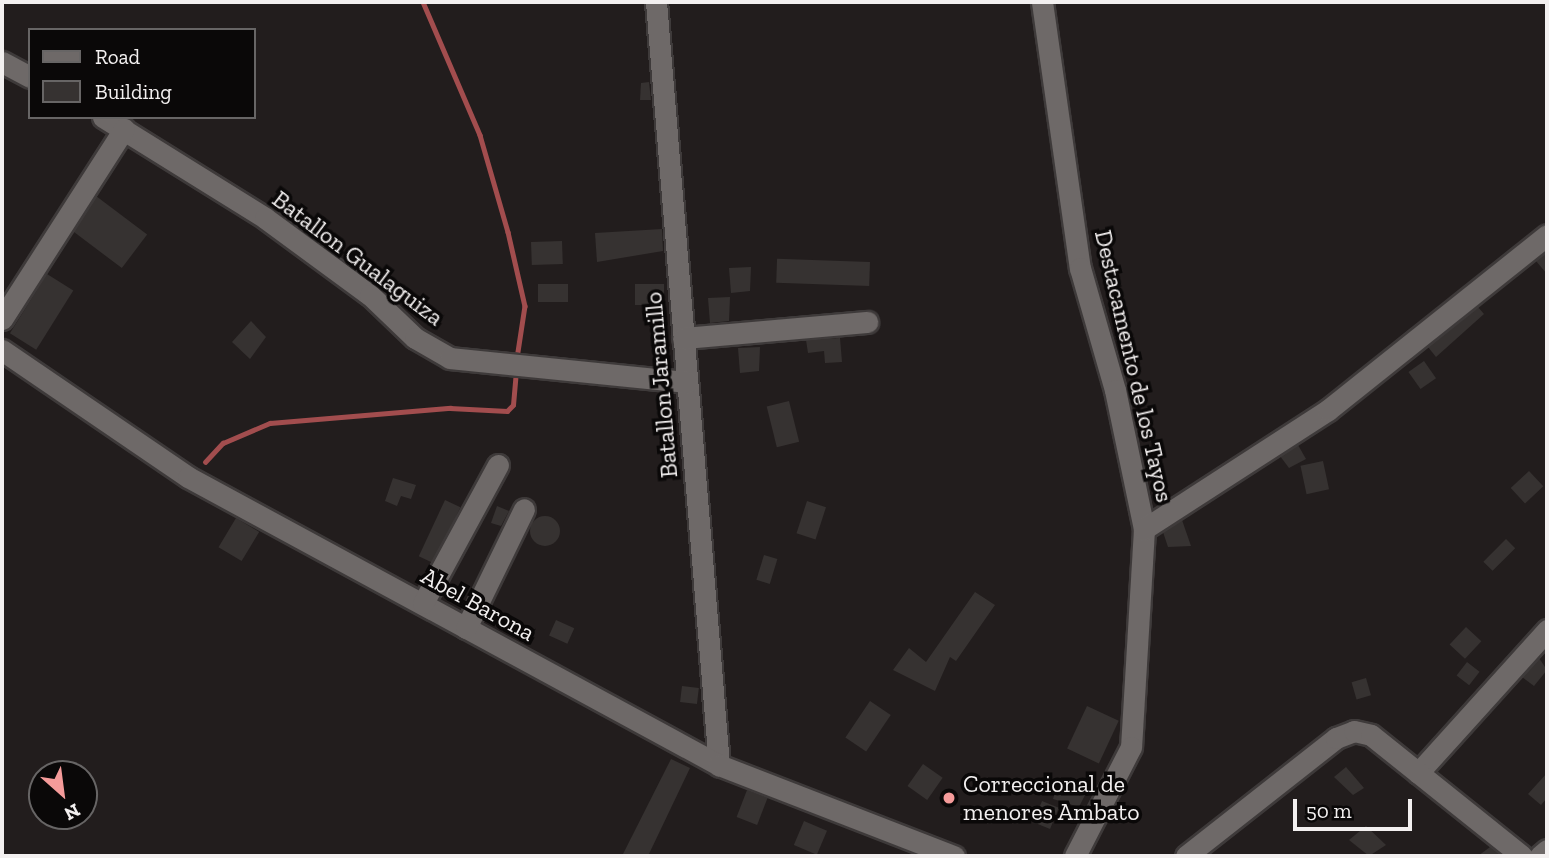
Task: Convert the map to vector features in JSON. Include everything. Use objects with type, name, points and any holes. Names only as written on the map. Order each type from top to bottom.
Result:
[{"type":"street","name":"Batallon Jaramillo","points":[[656,2],[719,765]]},
{"type":"street","name":"Destacamento de los Tayos","points":[[1042,2],[1080,268],[1115,390],[1144,529],[1131,747],[1075,856]]},
{"type":"street","points":[[2,62],[28,76]]},
{"type":"street","name":"Batallon Gualaguiza","points":[[106,119],[265,218],[370,295],[415,338],[450,358],[687,382]]},
{"type":"street","points":[[2,319],[124,129]]},
{"type":"street","points":[[1144,529],[1328,410],[1547,235]]},
{"type":"street","points":[[683,338],[867,322]]},
{"type":"street","name":"Abel Barona","points":[[2,350],[178,471],[719,765],[954,856]]},
{"type":"street","points":[[424,603],[498,465]]},
{"type":"street","points":[[466,628],[524,509]]},
{"type":"street","points":[[1418,773],[1547,630]]},
{"type":"street","points":[[1186,856],[1336,738],[1354,731],[1371,735],[1522,856]]},
{"type":"street","points":[[1540,856],[1547,850]]},
{"type":"building","points":[[649,82],[651,100],[640,100],[641,83]]},
{"type":"building","points":[[96,196],[147,235],[122,268],[71,230]]},
{"type":"building","points":[[662,229],[663,251],[597,262],[595,233]]},
{"type":"building","points":[[562,241],[563,264],[532,265],[531,242]]},
{"type":"building","points":[[1547,252],[1547,274],[1536,261]]},
{"type":"building","points":[[777,259],[870,262],[869,286],[776,283]]},
{"type":"building","points":[[751,267],[750,291],[731,293],[729,268]]},
{"type":"building","points":[[47,274],[73,290],[36,350],[10,333]]},
{"type":"building","points":[[538,284],[568,284],[568,302],[538,302]]},
{"type":"building","points":[[635,284],[664,284],[664,305],[635,305]]},
{"type":"building","points":[[730,297],[729,321],[710,323],[708,298]]},
{"type":"building","points":[[1478,307],[1484,314],[1436,357],[1428,347]]},
{"type":"building","points":[[251,321],[266,337],[250,359],[232,342]]},
{"type":"building","points":[[840,338],[842,362],[825,363],[824,351],[808,353],[806,340]]},
{"type":"building","points":[[760,347],[759,371],[740,373],[738,348]]},
{"type":"building","points":[[1424,361],[1436,378],[1420,389],[1408,372]]},
{"type":"building","points":[[789,401],[799,442],[777,447],[767,407]]},
{"type":"building","points":[[1298,445],[1306,459],[1289,468],[1280,456]]},
{"type":"building","points":[[1323,461],[1329,489],[1307,494],[1301,466]]},
{"type":"building","points":[[1529,471],[1543,486],[1525,503],[1511,488]]},
{"type":"building","points":[[393,478],[416,485],[411,499],[401,496],[397,506],[385,501]]},
{"type":"building","points":[[445,500],[460,507],[434,563],[419,556]]},
{"type":"building","points":[[807,501],[826,507],[816,540],[796,533]]},
{"type":"building","points":[[497,506],[509,511],[501,526],[491,523]]},
{"type":"building","points":[[545,516],[556,520],[560,531],[556,542],[545,546],[534,542],[530,531],[534,520]]},
{"type":"building","points":[[236,518],[259,532],[242,561],[218,547]]},
{"type":"building","points":[[1182,520],[1191,546],[1168,547],[1163,532]]},
{"type":"building","points":[[1506,539],[1515,548],[1493,571],[1483,562]]},
{"type":"building","points":[[764,555],[777,559],[770,584],[756,580]]},
{"type":"building","points":[[975,592],[995,605],[956,661],[950,657],[935,691],[893,670],[909,648],[926,662]]},
{"type":"building","points":[[556,620],[574,628],[567,644],[549,636]]},
{"type":"building","points":[[1466,627],[1481,641],[1465,659],[1450,645]]},
{"type":"building","points":[[1539,658],[1547,670],[1534,686],[1522,677]]},
{"type":"building","points":[[1467,662],[1480,672],[1469,685],[1457,675]]},
{"type":"building","points":[[1366,678],[1371,695],[1357,699],[1352,682]]},
{"type":"building","points":[[682,686],[699,688],[697,704],[680,702]]},
{"type":"building","points":[[870,701],[891,715],[866,751],[845,737]]},
{"type":"building","points":[[1087,706],[1119,721],[1099,763],[1067,749]]},
{"type":"building","points":[[671,759],[690,768],[648,856],[622,856]]},
{"type":"building","points":[[923,764],[943,778],[927,800],[908,786]]},
{"type":"building","points":[[1346,767],[1364,788],[1353,795],[1334,777]]},
{"type":"building","points":[[1547,773],[1547,798],[1541,805],[1528,794]]},
{"type":"building","points":[[1059,779],[1088,789],[1079,807],[1053,799]]},
{"type":"building","points":[[747,790],[768,798],[757,825],[737,817]]},
{"type":"building","points":[[1042,801],[1059,808],[1050,829],[1033,822]]},
{"type":"building","points":[[804,821],[827,831],[817,855],[794,845]]},
{"type":"building","points":[[1366,826],[1386,845],[1369,856],[1349,840]]},
{"type":"building","points":[[1490,847],[1501,856],[1478,856]]},
{"type":"waterway","points":[[423,2],[480,135],[508,232],[525,306],[517,358]]},
{"type":"waterway","points":[[205,462],[223,443],[270,423],[450,408],[507,411],[513,405],[516,370]]},
{"type":"place","name":"Correccional de menores Ambato","points":[[949,798]]}]
